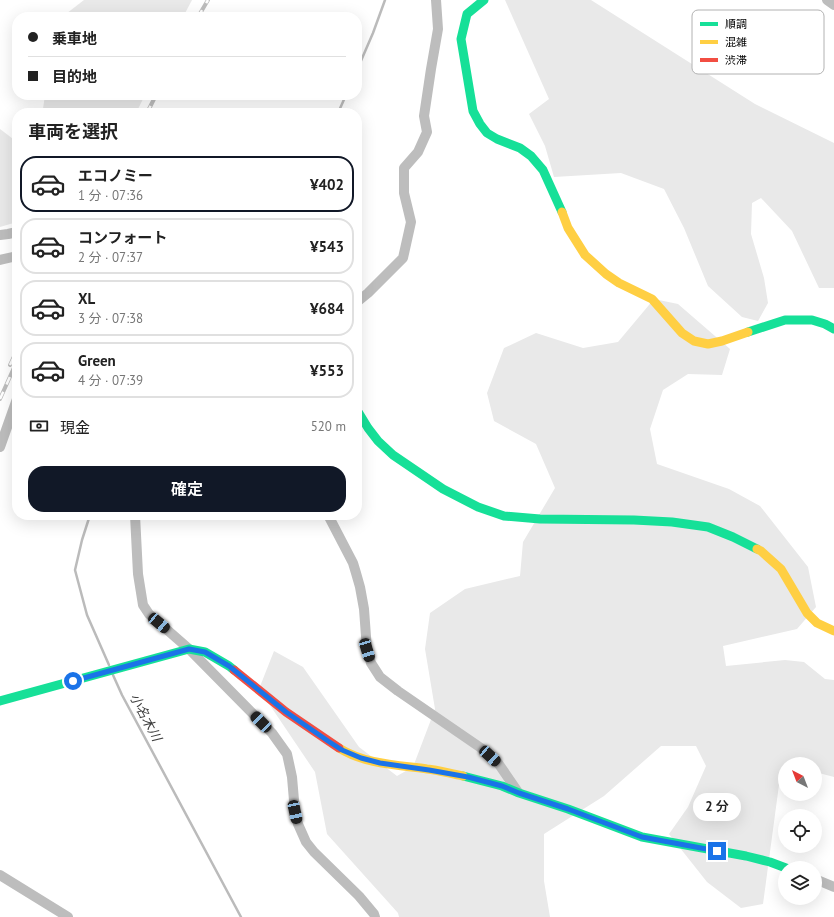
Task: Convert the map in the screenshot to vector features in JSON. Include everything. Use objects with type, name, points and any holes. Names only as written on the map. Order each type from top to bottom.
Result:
[{"type":"street","points":[[362,298],[403,258],[411,222],[404,193],[404,168],[418,152],[427,132],[424,116],[438,29],[436,0]]},
{"type":"street","points":[[484,0],[467,14],[461,39],[473,111],[487,133],[497,139],[520,148],[531,156],[543,170],[560,205],[568,228],[585,255],[606,274],[619,283],[652,299],[682,333],[694,341],[708,344],[722,341],[785,320],[812,320],[825,324],[834,329]]},
{"type":"street","points":[[827,0],[834,5]]},
{"type":"street","points":[[0,235],[12,233]]},
{"type":"street","points":[[0,260],[12,257]]},
{"type":"street","points":[[0,448],[12,413]]},
{"type":"street","points":[[362,418],[378,441],[394,455],[443,489],[478,507],[504,516],[540,519],[672,522],[708,527],[733,537],[761,551],[781,569],[807,613],[817,623],[834,631]]},
{"type":"street","points":[[135,520],[138,574],[143,605],[149,614],[189,649],[272,733],[287,754],[292,777],[295,812],[298,824],[306,842],[314,852],[359,896],[375,917]]},
{"type":"street","points":[[331,520],[353,563],[360,587],[364,609],[367,650],[371,663],[380,676],[398,691],[481,748],[498,763],[519,793]]},
{"type":"street","points":[[0,702],[189,649],[205,652],[229,666],[286,712],[328,741],[361,758],[380,763],[422,768],[468,777],[502,786],[642,837],[746,856],[778,865]]},
{"type":"street","points":[[0,875],[68,917]]},
{"type":"street","points":[[822,882],[834,887]]},
{"type":"shaded area","points":[[84,0],[192,0],[186,12],[68,12]]},
{"type":"shaded area","points":[[505,0],[591,0],[692,64],[692,74],[708,74],[755,104],[834,143],[834,288],[819,288],[792,231],[761,198],[752,203],[751,234],[764,278],[768,303],[758,321],[742,317],[708,286],[684,228],[664,189],[621,173],[554,177],[545,146],[529,114],[549,99]]},
{"type":"shaded area","points":[[44,100],[142,100],[138,108],[43,108]]},
{"type":"shaded area","points":[[0,129],[12,138],[12,223],[0,227]]},
{"type":"shaded area","points":[[654,299],[678,304],[730,349],[722,375],[688,374],[663,390],[650,429],[657,464],[729,489],[760,506],[808,567],[816,607],[797,629],[723,646],[726,666],[785,660],[804,662],[825,679],[834,680],[834,777],[822,774],[822,757],[778,757],[778,792],[763,904],[741,908],[707,882],[669,834],[688,807],[706,766],[696,746],[661,746],[604,796],[544,834],[544,881],[550,917],[399,917],[398,913],[327,834],[315,772],[259,689],[274,651],[303,667],[359,747],[397,776],[413,767],[435,709],[425,649],[430,613],[465,589],[520,576],[523,542],[555,488],[536,444],[494,421],[487,393],[504,348],[536,333],[583,348],[618,342]]},
{"type":"waterway","name":"小名木川","points":[[362,58],[385,0]]},
{"type":"waterway","name":"小名木川","points":[[340,108],[344,100]]},
{"type":"waterway","name":"小名木川","points":[[88,520],[75,570],[87,615],[109,665]]},
{"type":"waterway","name":"小名木川","points":[[113,675],[122,695],[241,917]]},
{"type":"railway","points":[[201,12],[208,0]]},
{"type":"railway","points":[[150,108],[154,100]]},
{"type":"railway","points":[[10,365],[12,361]]},
{"type":"railway","points":[[0,399],[12,372]]},
{"type":"traffic: fast","points":[[484,0],[467,14],[461,39],[473,111],[487,133],[497,139],[520,148],[531,156],[543,170],[562,212]]},
{"type":"traffic: fast","points":[[748,332],[785,320],[812,320],[825,324],[834,329]]},
{"type":"traffic: fast","points":[[362,418],[378,441],[393,455],[443,489],[478,507],[504,516],[540,519],[672,522],[708,527],[757,549]]},
{"type":"traffic: fast","points":[[0,701],[189,649],[205,652],[234,670]]},
{"type":"traffic: fast","points":[[463,776],[502,786],[642,837],[746,856],[778,865]]},
{"type":"traffic: slow","points":[[562,212],[568,228],[585,255],[606,274],[619,283],[652,299],[682,333],[694,341],[708,344],[748,332]]},
{"type":"traffic: slow","points":[[757,549],[781,569],[807,613],[817,623],[834,631]]},
{"type":"traffic: slow","points":[[339,748],[370,761],[436,770],[463,776]]},
{"type":"traffic: jam","points":[[234,670],[286,712],[339,748]]},
{"type":"route","points":[[73,681],[189,649],[205,652],[229,666],[286,712],[328,741],[342,750],[361,758],[380,763],[468,777],[502,786],[642,837],[717,851]]}]
